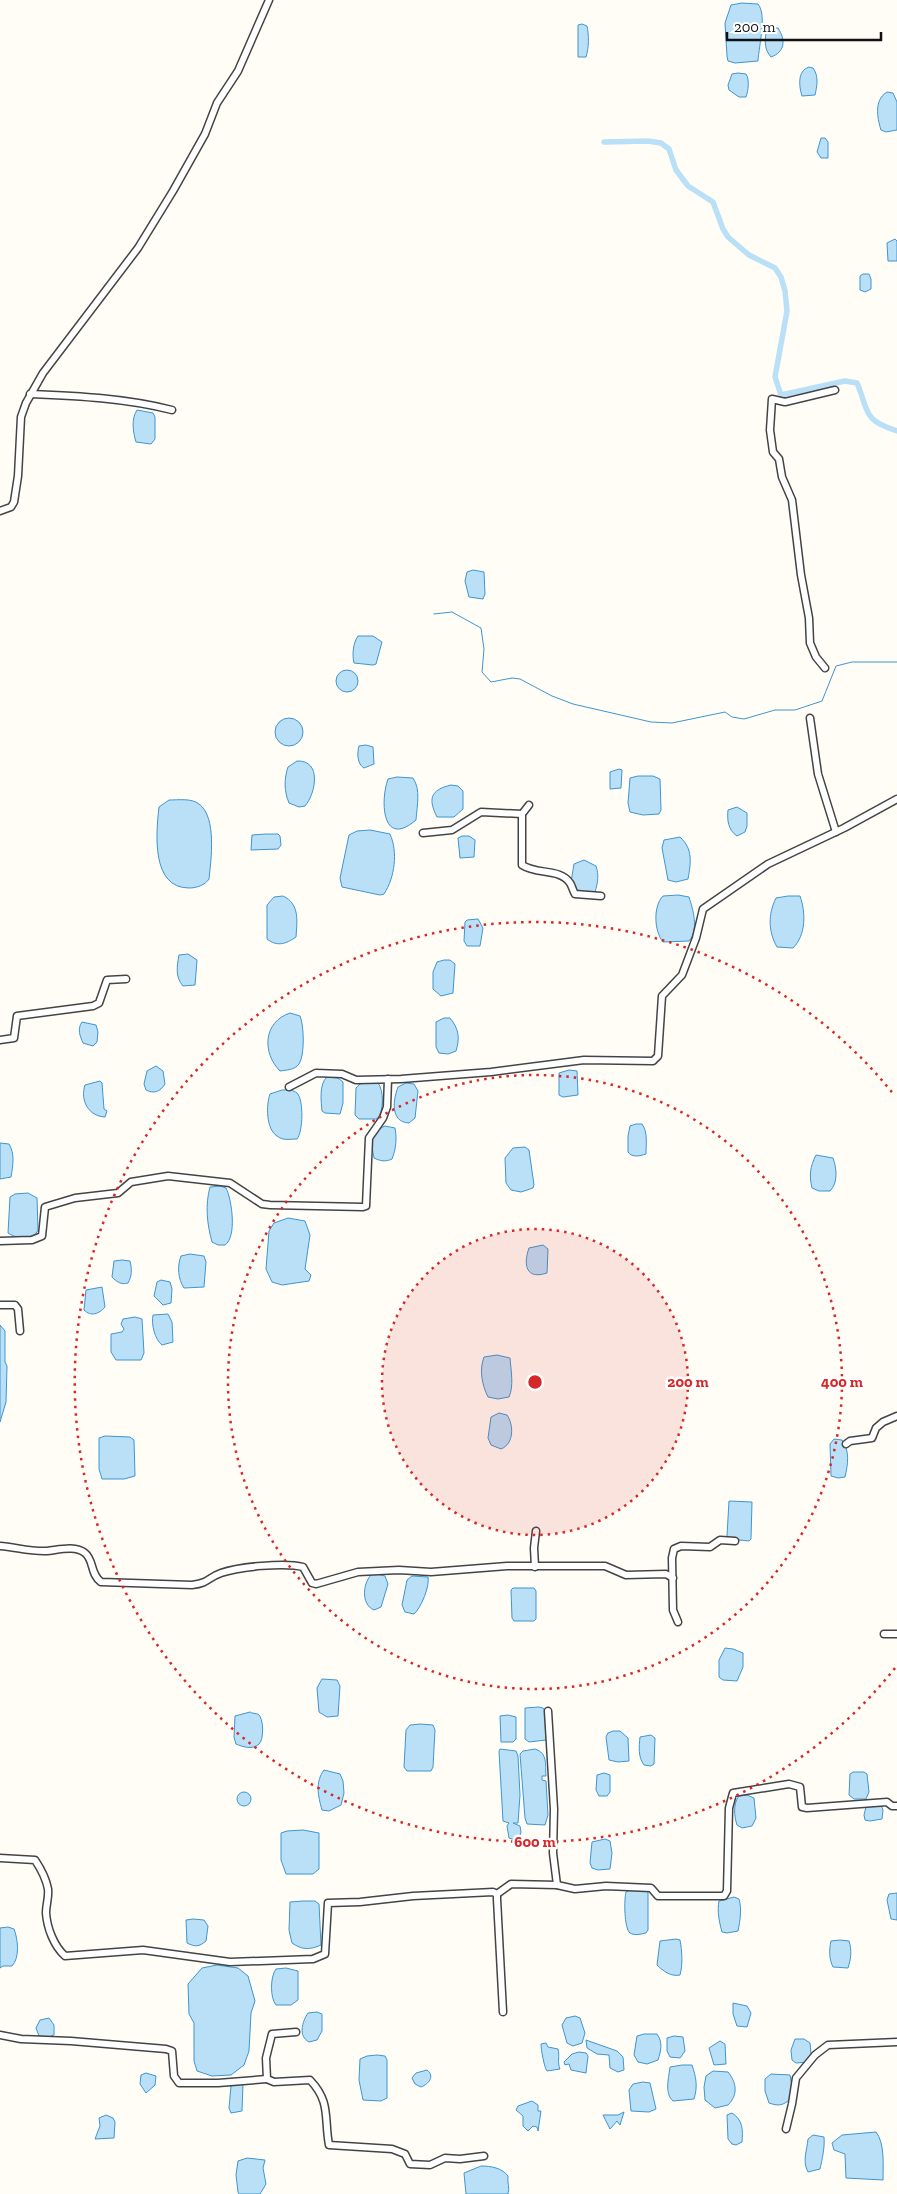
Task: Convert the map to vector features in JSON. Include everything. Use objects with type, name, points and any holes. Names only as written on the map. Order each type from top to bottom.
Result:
[{"type":"street","points":[[0,511],[11,507],[14,502],[18,476],[21,417],[30,394],[43,373],[138,248],[160,210],[174,191],[205,134],[217,103],[238,71],[269,0]]},
{"type":"street","points":[[825,668],[816,657],[810,644],[809,618],[801,575],[792,500],[782,477],[779,459],[773,452],[770,415],[772,399],[785,402],[834,390]]},
{"type":"street","points":[[30,394],[94,396],[172,410]]},
{"type":"street","points":[[810,718],[811,736],[818,774],[836,832]]},
{"type":"street","points":[[289,1087],[316,1073],[342,1074],[356,1080],[388,1079],[491,1072],[584,1060],[653,1061],[658,1056],[662,996],[682,975],[696,938],[703,909],[768,864],[836,832],[897,799]]},
{"type":"street","points":[[529,805],[522,814],[522,865],[536,871],[562,875],[570,883],[575,894],[579,896],[601,896]]},
{"type":"street","points":[[423,834],[452,830],[481,812],[522,814]]},
{"type":"street","points":[[0,1040],[14,1038],[17,1016],[93,1006],[99,1003],[107,980],[126,979]]},
{"type":"street","points":[[0,1241],[32,1240],[42,1236],[45,1207],[53,1203],[75,1198],[118,1193],[131,1182],[157,1176],[230,1184],[262,1204],[363,1208],[366,1206],[368,1192],[369,1138],[383,1118],[387,1107],[388,1079]]},
{"type":"street","points":[[0,1305],[15,1305],[18,1309],[20,1331]]},
{"type":"street","points":[[846,1444],[850,1441],[872,1438],[876,1428],[883,1422],[897,1416]]},
{"type":"street","points":[[535,1567],[534,1548],[536,1531]]},
{"type":"street","points":[[678,1622],[672,1610],[672,1558],[674,1550],[677,1547],[710,1547],[720,1540],[735,1541]]},
{"type":"street","points":[[0,1546],[44,1551],[76,1549],[85,1553],[90,1561],[94,1577],[101,1582],[170,1585],[202,1584],[207,1583],[219,1574],[234,1569],[259,1566],[300,1566],[312,1583],[316,1584],[358,1572],[399,1570],[431,1572],[479,1567],[605,1566],[626,1575],[666,1574],[673,1578]]},
{"type":"street","points":[[884,1634],[897,1634]]},
{"type":"street","points":[[548,1711],[554,1809],[553,1854],[557,1885]]},
{"type":"street","points":[[497,1894],[511,1884],[557,1885],[574,1889],[606,1886],[652,1888],[658,1896],[724,1896],[727,1891],[729,1808],[733,1793],[789,1784],[800,1787],[802,1807],[888,1802],[892,1806],[897,1806]]},
{"type":"street","points":[[0,1858],[35,1860],[42,1870],[48,1889],[46,1914],[49,1931],[59,1951],[65,1956],[143,1950],[230,1962],[314,1959],[324,1954],[328,1902],[360,1902],[474,1892],[493,1892],[497,1894]]},
{"type":"street","points":[[497,1894],[503,2012]]},
{"type":"street","points":[[267,2079],[266,2058],[272,2034],[296,2032]]},
{"type":"street","points":[[0,2035],[21,2039],[166,2049],[172,2051],[174,2076],[179,2083],[218,2083],[267,2079],[274,2082],[310,2080],[320,2091],[325,2105],[329,2145],[392,2149],[405,2154],[410,2164],[430,2165],[445,2158],[460,2159],[484,2156]]},
{"type":"street","points":[[786,2129],[796,2078],[815,2055],[828,2046],[897,2042]]},
{"type":"water","points":[[742,3],[758,4],[761,9],[761,39],[758,61],[735,63],[728,61],[725,23],[731,5]]},
{"type":"water","points":[[578,25],[587,26],[588,50],[586,57],[578,57]]},
{"type":"water","points":[[770,28],[778,28],[783,41],[779,52],[771,57],[765,42],[766,32]]},
{"type":"water","points":[[809,67],[813,68],[817,78],[815,95],[802,96],[801,75]]},
{"type":"water","points":[[732,74],[746,74],[748,79],[746,97],[739,97],[729,90],[728,85]]},
{"type":"water","points":[[887,92],[893,93],[897,102],[897,130],[886,132],[881,130],[878,120],[878,104]]},
{"type":"water","points":[[821,138],[825,138],[828,142],[828,158],[821,158],[817,152]]},
{"type":"water","points":[[895,239],[897,241],[897,261],[888,261],[887,243]]},
{"type":"water","points":[[869,274],[871,279],[871,289],[865,292],[860,290],[860,276]]},
{"type":"water","points":[[137,410],[153,413],[155,417],[155,439],[151,444],[136,442],[133,426]]},
{"type":"water","points":[[473,570],[484,572],[485,594],[483,599],[469,597],[465,581],[467,572]]},
{"type":"water","points":[[358,636],[373,636],[382,642],[376,664],[354,663],[353,649]]},
{"type":"water","points":[[347,670],[357,677],[358,681],[351,691],[347,692],[337,685],[336,681],[343,671]]},
{"type":"water","points":[[289,718],[299,722],[303,732],[299,742],[289,746],[279,742],[275,732],[279,722]]},
{"type":"water","points":[[359,746],[373,747],[374,764],[364,768],[359,761],[358,752]]},
{"type":"water","points":[[297,761],[305,762],[310,766],[314,778],[314,786],[309,800],[305,806],[299,807],[289,803],[285,785],[288,767]]},
{"type":"water","points":[[622,770],[621,788],[610,789],[610,772]]},
{"type":"water","points":[[653,776],[660,779],[661,810],[659,814],[643,815],[630,812],[628,803],[630,778]]},
{"type":"water","points":[[397,777],[413,778],[418,798],[416,820],[405,827],[396,829],[390,826],[386,819],[384,799],[388,779]]},
{"type":"water","points":[[451,785],[458,786],[463,791],[463,809],[454,817],[437,817],[432,805],[433,796],[439,790]]},
{"type":"water","points":[[169,800],[193,801],[199,804],[205,810],[211,828],[209,879],[198,887],[177,886],[168,879],[162,869],[157,844],[159,807]]},
{"type":"water","points":[[737,807],[747,813],[747,826],[745,832],[737,836],[730,828],[728,810]]},
{"type":"water","points":[[370,830],[390,834],[394,849],[395,856],[391,880],[384,894],[380,895],[342,887],[340,878],[349,835],[357,831]]},
{"type":"water","points":[[278,834],[280,836],[281,845],[278,849],[251,850],[252,835]]},
{"type":"water","points":[[469,836],[475,840],[474,857],[460,858],[458,838]]},
{"type":"water","points":[[680,837],[689,851],[690,867],[688,879],[676,882],[668,880],[662,848],[664,840]]},
{"type":"water","points":[[584,860],[596,866],[597,869],[597,885],[595,892],[592,894],[577,893],[571,882],[574,864]]},
{"type":"water","points":[[678,895],[689,897],[694,919],[694,931],[689,941],[663,942],[656,925],[656,912],[663,896]]},
{"type":"water","points":[[283,896],[295,908],[297,919],[296,937],[285,943],[278,944],[267,939],[267,905],[274,897]]},
{"type":"water","points":[[800,896],[804,916],[803,930],[793,948],[777,947],[772,935],[770,922],[776,898]]},
{"type":"water","points":[[478,919],[483,928],[480,946],[467,946],[464,941],[465,922]]},
{"type":"water","points":[[188,954],[197,960],[195,985],[183,986],[178,975],[178,959],[179,955]]},
{"type":"water","points":[[450,960],[455,964],[453,993],[441,996],[433,989],[433,972],[437,962]]},
{"type":"water","points":[[290,1013],[300,1016],[301,1020],[303,1040],[301,1060],[297,1066],[280,1071],[270,1056],[268,1039],[275,1023],[281,1017]]},
{"type":"water","points":[[444,1018],[450,1018],[458,1034],[456,1051],[448,1054],[439,1053],[436,1047],[436,1022]]},
{"type":"water","points":[[82,1022],[96,1025],[98,1032],[97,1042],[93,1046],[83,1043],[79,1030]]},
{"type":"water","points":[[156,1066],[163,1071],[165,1084],[161,1089],[152,1092],[146,1090],[144,1084],[147,1071]]},
{"type":"water","points":[[569,1070],[577,1071],[578,1095],[563,1097],[559,1095],[559,1073]]},
{"type":"water","points":[[327,1077],[338,1078],[343,1082],[343,1103],[340,1114],[322,1111],[322,1088]]},
{"type":"water","points":[[100,1081],[102,1083],[104,1109],[107,1111],[105,1117],[94,1114],[90,1110],[84,1096],[85,1085]]},
{"type":"water","points":[[367,1082],[378,1083],[380,1086],[382,1106],[377,1119],[359,1119],[355,1115],[356,1088],[360,1084]]},
{"type":"water","points":[[406,1083],[414,1084],[418,1091],[415,1118],[409,1123],[399,1119],[394,1110],[398,1087]]},
{"type":"water","points":[[282,1090],[297,1093],[301,1102],[301,1130],[297,1139],[279,1138],[273,1133],[269,1123],[268,1104],[270,1094]]},
{"type":"water","points":[[642,1124],[644,1127],[646,1154],[636,1156],[628,1152],[628,1136],[630,1126]]},
{"type":"water","points":[[385,1126],[395,1128],[395,1148],[392,1159],[388,1161],[374,1158],[372,1143],[376,1132]]},
{"type":"water","points":[[0,1143],[9,1144],[13,1160],[11,1177],[0,1179]]},
{"type":"water","points":[[525,1147],[529,1150],[534,1185],[533,1188],[521,1192],[511,1190],[506,1183],[505,1158],[513,1148]]},
{"type":"water","points":[[816,1155],[833,1158],[836,1176],[833,1188],[830,1191],[819,1191],[812,1188],[811,1171]]},
{"type":"water","points":[[220,1186],[226,1188],[232,1218],[231,1234],[229,1241],[225,1245],[218,1245],[212,1242],[207,1215],[210,1187]]},
{"type":"water","points":[[28,1193],[37,1198],[38,1230],[36,1234],[29,1237],[16,1237],[8,1233],[10,1197],[15,1194]]},
{"type":"water","points":[[288,1218],[305,1221],[310,1235],[305,1269],[311,1275],[309,1281],[282,1285],[272,1282],[266,1269],[269,1231],[274,1223]]},
{"type":"water","points":[[543,1245],[548,1249],[547,1273],[540,1275],[530,1273],[526,1260],[529,1248]]},
{"type":"water","points":[[190,1254],[204,1256],[206,1262],[204,1287],[184,1288],[180,1281],[179,1264],[181,1256]]},
{"type":"water","points":[[114,1261],[130,1261],[131,1267],[130,1278],[126,1284],[119,1283],[112,1277]]},
{"type":"water","points":[[161,1280],[170,1282],[172,1289],[171,1303],[163,1305],[154,1296],[157,1282]]},
{"type":"water","points":[[102,1287],[105,1307],[95,1314],[84,1310],[86,1290]]},
{"type":"water","points":[[168,1314],[172,1322],[173,1342],[162,1345],[154,1332],[153,1315]]},
{"type":"water","points":[[135,1317],[142,1319],[144,1353],[141,1360],[116,1360],[111,1352],[111,1334],[122,1332],[124,1329],[121,1324],[123,1319]]},
{"type":"water","points":[[0,1325],[5,1331],[5,1362],[7,1366],[6,1402],[0,1422]]},
{"type":"water","points":[[497,1355],[510,1358],[512,1378],[509,1397],[498,1399],[488,1397],[481,1372],[484,1357]]},
{"type":"water","points":[[499,1413],[507,1415],[512,1429],[508,1443],[501,1449],[491,1445],[488,1438],[491,1417]]},
{"type":"water","points":[[105,1436],[130,1437],[134,1440],[135,1476],[124,1479],[102,1479],[99,1469],[99,1438]]},
{"type":"water","points":[[834,1439],[842,1440],[845,1444],[847,1462],[845,1477],[831,1476],[830,1444]]},
{"type":"water","points":[[729,1501],[752,1502],[751,1539],[749,1541],[730,1539],[727,1536]]},
{"type":"water","points":[[373,1573],[385,1576],[388,1584],[381,1607],[374,1610],[367,1603],[364,1592],[367,1581]]},
{"type":"water","points":[[412,1576],[428,1577],[428,1586],[424,1597],[414,1614],[405,1612],[402,1605],[407,1580]]},
{"type":"water","points":[[513,1588],[534,1588],[536,1591],[536,1619],[534,1621],[514,1621],[512,1618],[511,1590]]},
{"type":"water","points":[[725,1648],[743,1653],[743,1667],[737,1681],[723,1680],[719,1677],[719,1660]]},
{"type":"water","points":[[322,1679],[337,1680],[340,1686],[338,1716],[327,1717],[319,1712],[317,1688]]},
{"type":"water","points":[[539,1707],[545,1711],[546,1740],[529,1742],[525,1739],[525,1708]]},
{"type":"water","points":[[250,1712],[260,1716],[263,1729],[262,1738],[257,1746],[245,1747],[236,1744],[234,1737],[235,1716]]},
{"type":"water","points":[[500,1716],[516,1717],[516,1739],[513,1742],[501,1742]]},
{"type":"water","points":[[410,1725],[433,1725],[435,1730],[433,1767],[431,1771],[407,1771],[404,1767],[406,1730]]},
{"type":"water","points":[[620,1731],[628,1738],[629,1761],[618,1762],[609,1760],[606,1737],[608,1733]]},
{"type":"water","points":[[651,1735],[655,1738],[654,1764],[651,1766],[644,1765],[639,1748],[640,1737]]},
{"type":"water","points":[[500,1749],[516,1751],[518,1756],[520,1795],[518,1823],[513,1823],[520,1826],[521,1832],[519,1839],[515,1840],[509,1838],[507,1826],[509,1823],[503,1821]]},
{"type":"water","points":[[535,1749],[542,1753],[546,1764],[546,1776],[542,1776],[542,1780],[546,1781],[548,1815],[545,1825],[527,1824],[525,1818],[520,1754],[523,1751]]},
{"type":"water","points":[[324,1770],[340,1774],[343,1781],[344,1793],[341,1805],[329,1811],[322,1810],[319,1794],[319,1779]]},
{"type":"water","points":[[853,1772],[864,1772],[867,1774],[869,1792],[866,1799],[854,1799],[849,1795],[850,1774]]},
{"type":"water","points":[[604,1773],[610,1775],[610,1792],[607,1796],[599,1796],[596,1790],[597,1775]]},
{"type":"water","points":[[241,1792],[247,1792],[251,1799],[247,1806],[241,1806],[237,1802],[237,1796]]},
{"type":"water","points":[[747,1795],[754,1798],[756,1818],[752,1826],[742,1828],[737,1825],[735,1806],[739,1796]]},
{"type":"water","points":[[881,1805],[883,1810],[882,1819],[865,1820],[866,1807]]},
{"type":"water","points":[[303,1830],[319,1833],[319,1869],[313,1874],[286,1874],[281,1860],[281,1833]]},
{"type":"water","points":[[605,1839],[610,1841],[612,1853],[610,1869],[598,1870],[592,1868],[590,1863],[592,1842]]},
{"type":"water","points":[[632,1889],[648,1891],[648,1930],[646,1933],[634,1934],[628,1930],[625,1896],[626,1892]]},
{"type":"water","points":[[897,1893],[897,1920],[891,1919],[887,1900],[889,1894]]},
{"type":"water","points":[[734,1897],[739,1899],[740,1907],[738,1931],[722,1932],[718,1909],[719,1901]]},
{"type":"water","points":[[315,1901],[319,1904],[321,1945],[313,1948],[303,1948],[292,1943],[289,1930],[290,1902]]},
{"type":"water","points":[[186,1920],[204,1920],[208,1926],[206,1941],[197,1946],[187,1943]]},
{"type":"water","points":[[8,1927],[14,1929],[17,1953],[15,1963],[12,1966],[0,1968],[0,1928]]},
{"type":"water","points":[[680,1940],[682,1958],[680,1975],[667,1973],[657,1965],[660,1941]]},
{"type":"water","points":[[831,1941],[849,1941],[851,1948],[848,1968],[833,1967],[831,1961]]},
{"type":"water","points":[[217,1965],[238,1968],[248,1976],[255,2001],[251,2013],[249,2051],[244,2065],[231,2075],[212,2076],[197,2071],[194,2061],[194,2023],[189,2014],[188,1984],[202,1968]]},
{"type":"water","points":[[286,1968],[298,1971],[298,2000],[291,2005],[276,2005],[272,1993],[274,1973],[276,1969]]},
{"type":"water","points":[[733,2003],[747,2006],[751,2013],[747,2027],[737,2026],[733,2014]]},
{"type":"water","points":[[317,2012],[322,2014],[322,2031],[317,2040],[309,2042],[302,2033],[304,2020],[308,2013]]},
{"type":"water","points":[[575,2016],[580,2018],[585,2033],[582,2043],[573,2046],[567,2043],[562,2025],[566,2018]]},
{"type":"water","points":[[49,2018],[54,2025],[54,2035],[48,2037],[39,2036],[36,2028],[40,2020]]},
{"type":"water","points":[[657,2034],[661,2043],[658,2060],[647,2064],[638,2062],[634,2055],[637,2036]]},
{"type":"water","points":[[674,2036],[683,2037],[685,2051],[680,2058],[670,2057],[667,2051],[667,2038]]},
{"type":"water","points":[[795,2039],[804,2039],[810,2043],[811,2054],[808,2062],[796,2063],[792,2060],[791,2050]]},
{"type":"water","points":[[586,2040],[617,2051],[623,2057],[624,2070],[618,2072],[610,2068],[609,2055],[597,2054],[587,2048]]},
{"type":"water","points":[[720,2041],[725,2044],[726,2064],[714,2065],[709,2048]]},
{"type":"water","points":[[546,2043],[548,2047],[558,2049],[560,2069],[547,2071],[541,2044]]},
{"type":"water","points":[[586,2053],[588,2056],[586,2073],[571,2070],[569,2064],[565,2065],[564,2062],[572,2054]]},
{"type":"water","points":[[377,2055],[385,2056],[387,2060],[387,2098],[381,2101],[363,2100],[359,2080],[360,2059]]},
{"type":"water","points":[[692,2065],[696,2082],[694,2099],[673,2101],[670,2098],[668,2089],[670,2067]]},
{"type":"water","points":[[427,2070],[431,2075],[429,2082],[421,2087],[415,2084],[412,2078],[416,2073]]},
{"type":"water","points":[[713,2071],[728,2072],[733,2080],[735,2093],[728,2105],[715,2108],[705,2100],[704,2087],[706,2076]]},
{"type":"water","points":[[146,2073],[156,2076],[155,2085],[146,2093],[140,2084],[141,2075]]},
{"type":"water","points":[[771,2074],[790,2075],[792,2086],[790,2099],[783,2104],[769,2103],[765,2091],[765,2079]]},
{"type":"water","points":[[243,2083],[242,2111],[231,2113],[229,2108],[231,2086]]},
{"type":"water","points":[[650,2083],[656,2109],[649,2112],[631,2111],[629,2090],[633,2084]]},
{"type":"water","points":[[532,2101],[538,2105],[538,2111],[541,2111],[538,2131],[537,2127],[533,2126],[528,2131],[523,2126],[523,2116],[516,2110],[518,2106]]},
{"type":"water","points":[[624,2112],[620,2125],[617,2121],[610,2129],[603,2115],[618,2115]]},
{"type":"water","points":[[732,2113],[740,2122],[742,2129],[742,2142],[736,2145],[732,2144],[728,2139],[727,2115]]},
{"type":"water","points":[[106,2115],[113,2118],[115,2122],[114,2138],[95,2139],[100,2126],[99,2118]]},
{"type":"water","points":[[876,2132],[882,2148],[883,2180],[846,2178],[845,2154],[834,2150],[832,2143],[842,2135]]},
{"type":"water","points":[[813,2135],[824,2137],[824,2149],[820,2169],[808,2172],[805,2156],[808,2139]]},
{"type":"water","points":[[247,2158],[265,2160],[263,2168],[266,2184],[260,2194],[239,2194],[238,2192],[236,2175],[238,2161]]},
{"type":"water","points":[[481,2166],[489,2166],[506,2173],[508,2176],[508,2194],[466,2194],[464,2173]]},
{"type":"waterway","points":[[604,142],[648,141],[661,143],[669,149],[676,170],[688,186],[713,202],[728,237],[749,255],[775,268],[781,277],[785,291],[787,311],[775,377],[781,395],[845,381],[857,383],[868,413],[872,418],[878,423],[897,431]]},
{"type":"waterway","points":[[434,614],[452,612],[481,628],[484,649],[482,672],[491,682],[512,678],[520,679],[552,696],[573,704],[651,722],[672,723],[725,712],[732,717],[744,719],[775,710],[795,710],[822,701],[836,666],[852,662],[897,662]]}]
